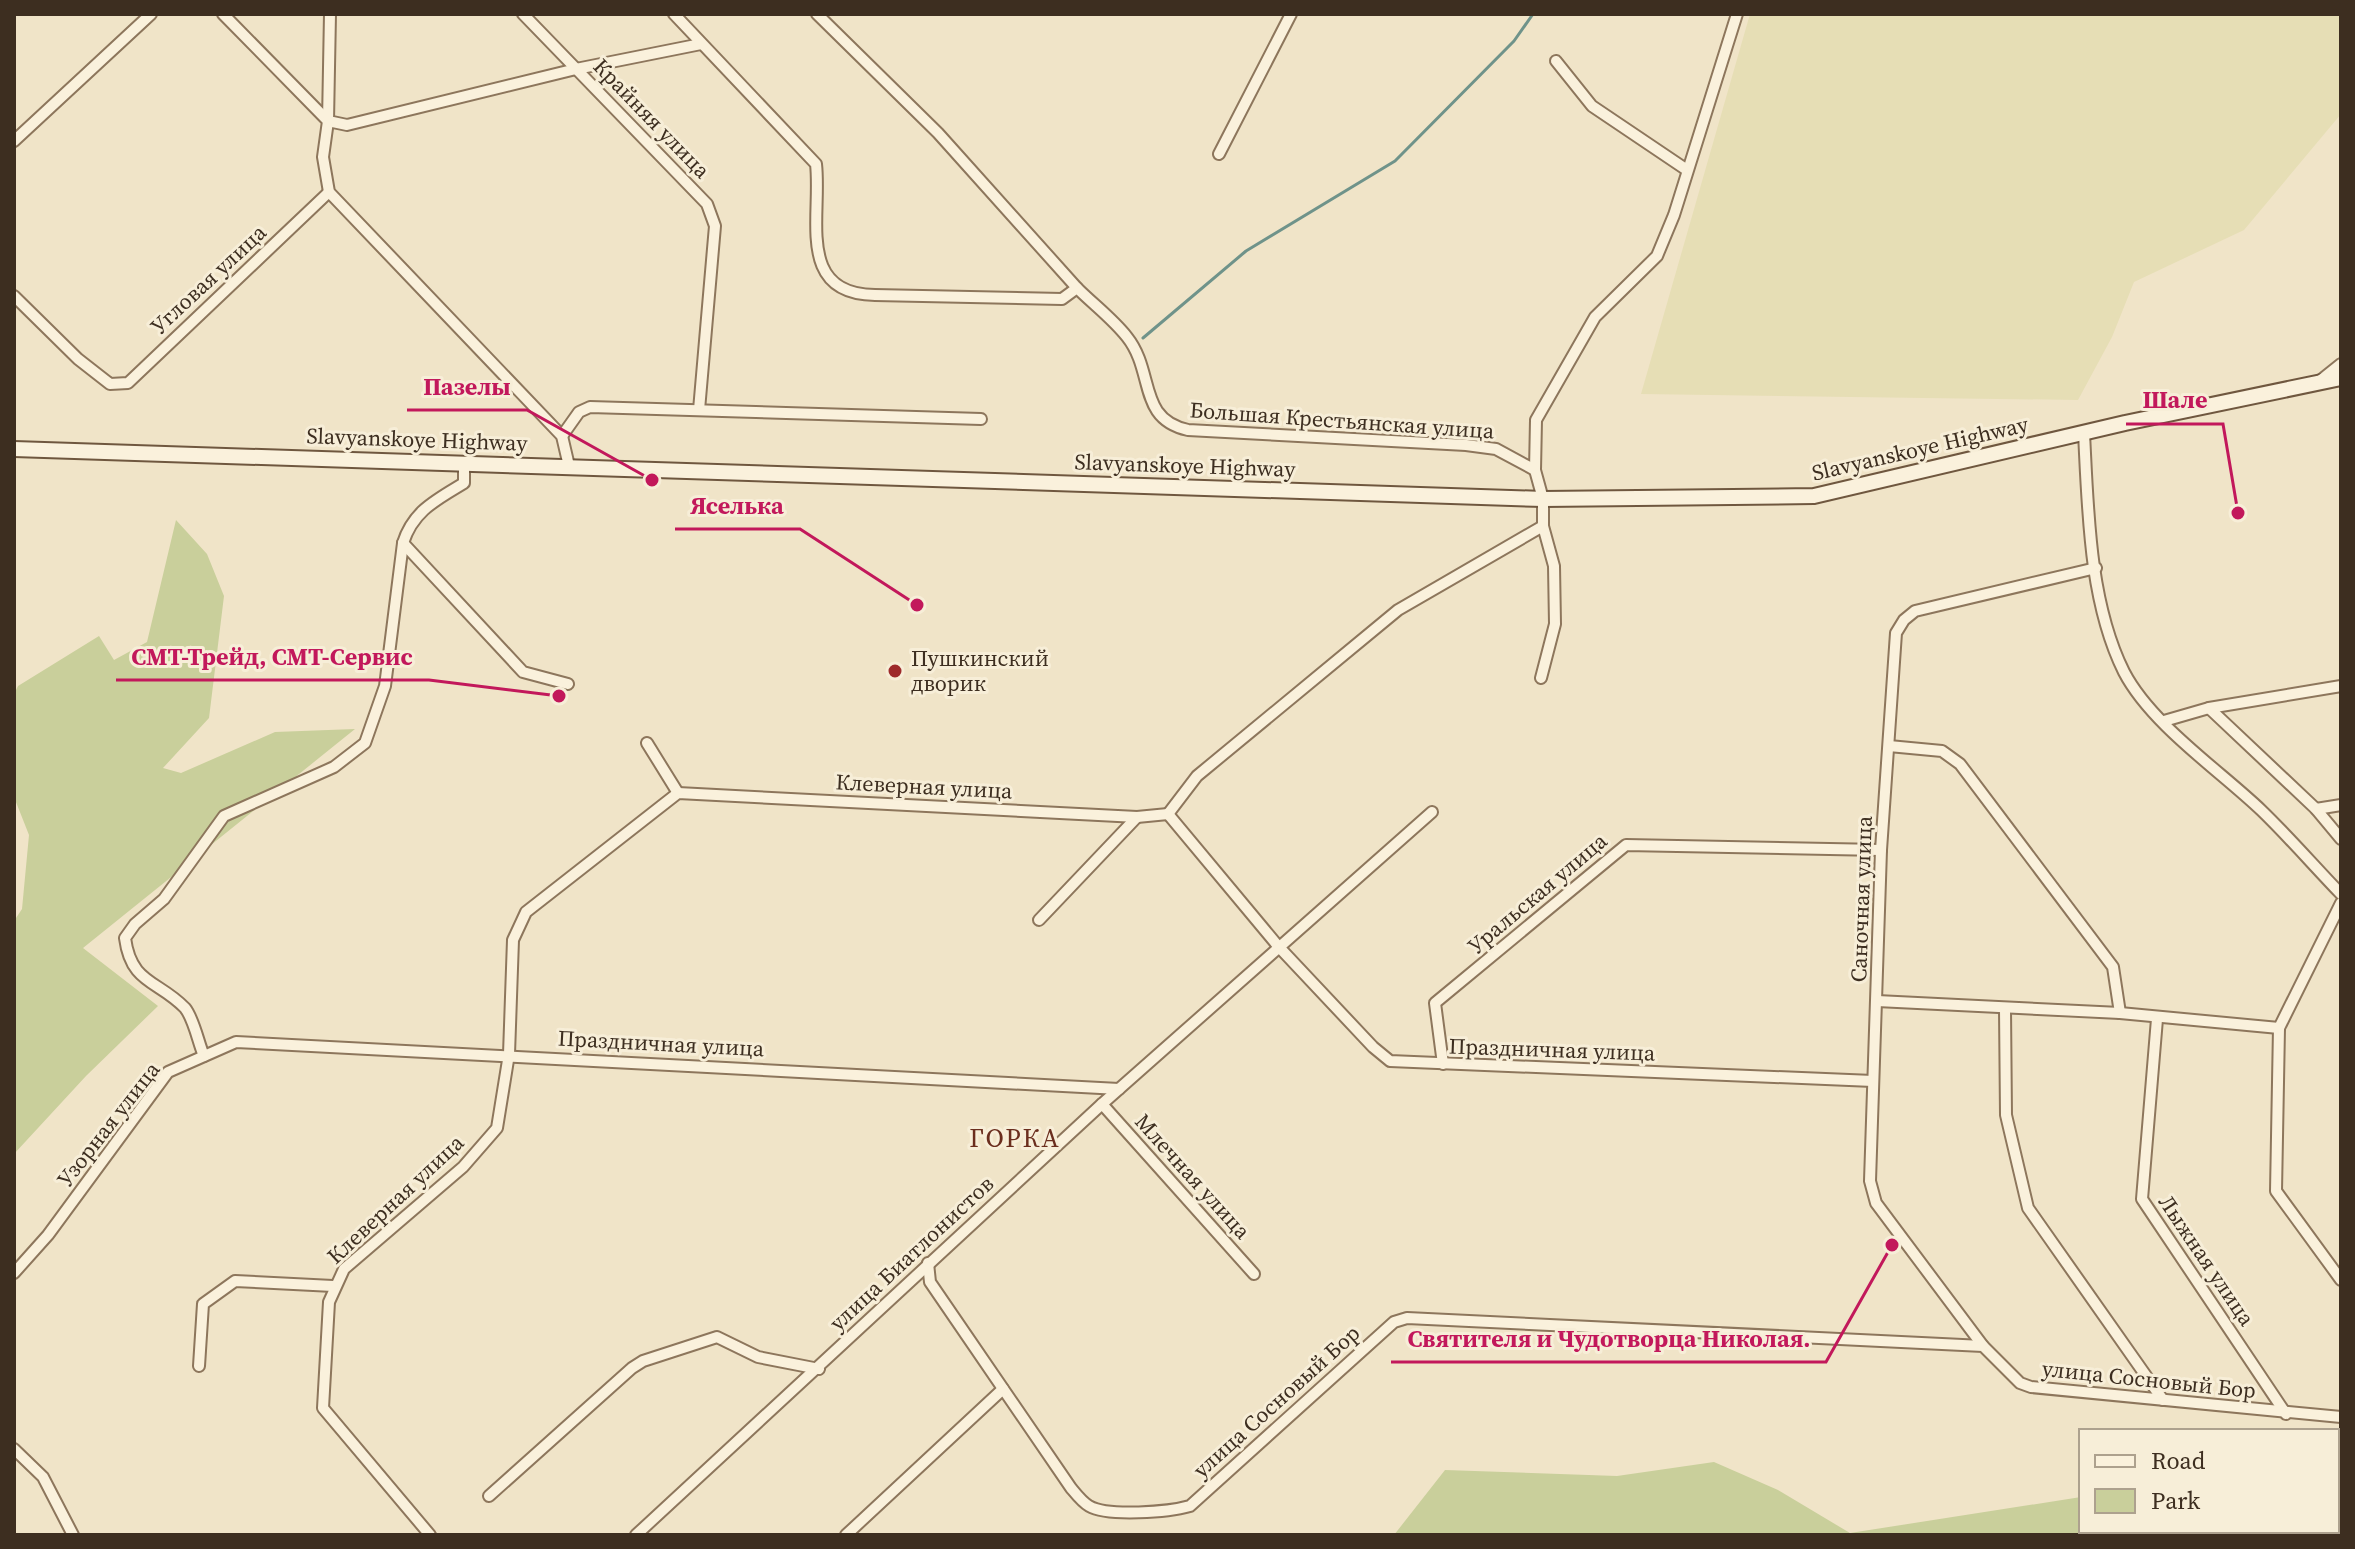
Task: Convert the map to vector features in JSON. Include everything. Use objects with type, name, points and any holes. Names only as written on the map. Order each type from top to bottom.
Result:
[{"type":"main road","name":"Slavyanskoye Highway","points":[[14,449],[1543,499],[1814,496],[2084,433],[2341,378]]},
{"type":"street","points":[[14,141],[151,14]]},
{"type":"street","points":[[223,14],[328,121],[347,125],[576,69],[701,44]]},
{"type":"street","points":[[330,14],[328,121],[323,157],[329,192],[562,436],[569,466]]},
{"type":"street","name":"Крайняя улица","points":[[523,14],[697,191],[711,215],[715,226],[699,410]]},
{"type":"street","points":[[674,14],[816,164],[816,260],[835,283],[859,295],[906,296],[1062,299],[1077,288]]},
{"type":"street","name":"Большая Крестьянская улица","points":[[817,14],[938,133],[1077,288],[1128,337],[1142,364],[1155,412],[1169,426],[1481,447],[1496,449],[1535,470]]},
{"type":"street","points":[[1219,154],[1291,14]]},
{"type":"street","points":[[1541,678],[1555,624],[1554,566],[1543,526],[1543,499],[1535,470],[1536,420],[1595,317],[1657,256],[1737,14]]},
{"type":"street","points":[[1556,61],[1592,106],[1687,170]]},
{"type":"street","name":"Угловая улица","points":[[14,296],[78,359],[110,384],[128,383],[139,377],[160,352],[329,192]]},
{"type":"street","points":[[2318,382],[2341,364]]},
{"type":"street","points":[[562,436],[579,412],[590,407],[981,419]]},
{"type":"street","points":[[2084,433],[2096,568],[2108,632],[2126,675],[2164,721],[2262,811],[2341,894]]},
{"type":"street","points":[[204,1056],[186,1010],[138,974],[128,957],[125,938],[135,924],[164,899],[224,816],[334,767],[365,743],[385,686],[403,543],[408,525],[418,512],[464,483],[464,462]]},
{"type":"street","points":[[1168,814],[1197,776],[1398,610],[1543,526]]},
{"type":"street","points":[[403,543],[523,672],[568,684]]},
{"type":"street","name":"Саночная улица","points":[[1983,1346],[1872,1193],[1881,850],[1896,633],[1904,620],[1915,611],[2096,568]]},
{"type":"street","points":[[2164,721],[2209,708],[2341,686]]},
{"type":"street","points":[[2209,708],[2316,809],[2341,839]]},
{"type":"street","points":[[647,743],[678,793]]},
{"type":"street","points":[[1889,746],[1942,751],[1960,764],[2113,967],[2120,1013]]},
{"type":"street","name":"Клеверная улица","points":[[430,1535],[323,1408],[329,1302],[333,1286],[344,1269],[463,1167],[497,1128],[509,1054],[513,940],[526,912],[678,793],[1137,817],[1168,814]]},
{"type":"street","points":[[2316,809],[2341,805]]},
{"type":"street","name":"улица Биатлонистов","points":[[636,1535],[1102,1104],[1432,812]]},
{"type":"street","name":"Праздничная улица","points":[[1168,814],[1278,946],[1373,1047],[1390,1061],[1873,1081]]},
{"type":"street","points":[[1039,920],[1137,817]]},
{"type":"street","name":"Уральская улица","points":[[1443,1064],[1435,1003],[1626,845],[1881,850]]},
{"type":"street","points":[[2341,903],[2279,1028],[2276,1191],[2341,1280]]},
{"type":"street","points":[[1877,1001],[2120,1013],[2157,1019],[2279,1028]]},
{"type":"street","points":[[2005,1009],[2006,1115],[2028,1208],[2163,1400]]},
{"type":"street","name":"Лыжная улица","points":[[2157,1019],[2142,1199],[2286,1414]]},
{"type":"street","name":"Праздничная улица","points":[[204,1056],[236,1042],[509,1054],[1119,1089]]},
{"type":"street","name":"Узорная улица","points":[[14,1273],[48,1235],[168,1072],[204,1056]]},
{"type":"street","name":"Млечная улица","points":[[1102,1104],[1254,1274]]},
{"type":"street","name":"улица Сосновый Бор","points":[[928,1263],[930,1282],[1071,1488],[1088,1505],[1098,1509],[1158,1512],[1190,1506],[1394,1322],[1407,1318],[1983,1346],[2020,1383],[2031,1387],[2341,1417]]},
{"type":"street","points":[[199,1366],[203,1304],[235,1281],[333,1286]]},
{"type":"street","points":[[489,1496],[643,1361],[717,1337],[758,1357],[819,1369]]},
{"type":"street","points":[[846,1535],[1003,1389]]},
{"type":"street","points":[[14,1449],[43,1477],[73,1535]]},
{"type":"shaded area","points":[[1750,14],[2341,14],[2341,114],[2244,230],[2134,282],[2112,337],[2078,400],[1641,394]]},
{"type":"green space","points":[[176,520],[207,554],[224,596],[209,718],[163,768],[181,773],[275,732],[355,729],[83,948],[158,1006],[86,1076],[14,1154],[14,921],[22,909],[29,835],[14,797],[14,694],[18,686],[99,636],[114,660],[147,642]]},
{"type":"green space","points":[[2341,1457],[2341,1535],[1394,1535],[1445,1470],[1617,1476],[1714,1462],[1778,1490],[1850,1533],[2079,1497],[2079,1533],[2339,1533]]},
{"type":"waterway","points":[[1143,338],[1246,251],[1395,161],[1514,41],[1533,14]]},
{"type":"place","name":"Пазелы","points":[[652,480]]},
{"type":"place","name":"Шале","points":[[2238,513]]},
{"type":"place","name":"Яселька","points":[[917,605]]},
{"type":"place","name":"Пушкинский дворик","points":[[895,671]]},
{"type":"place","name":"СМТ-Трейд, СМТ-Сервис","points":[[559,696]]},
{"type":"place","name":"Святителя и Чудотворца Николая.","points":[[1892,1245]]},
{"type":"district","name":"ГОРКА","points":[[1015,1138]]}]
